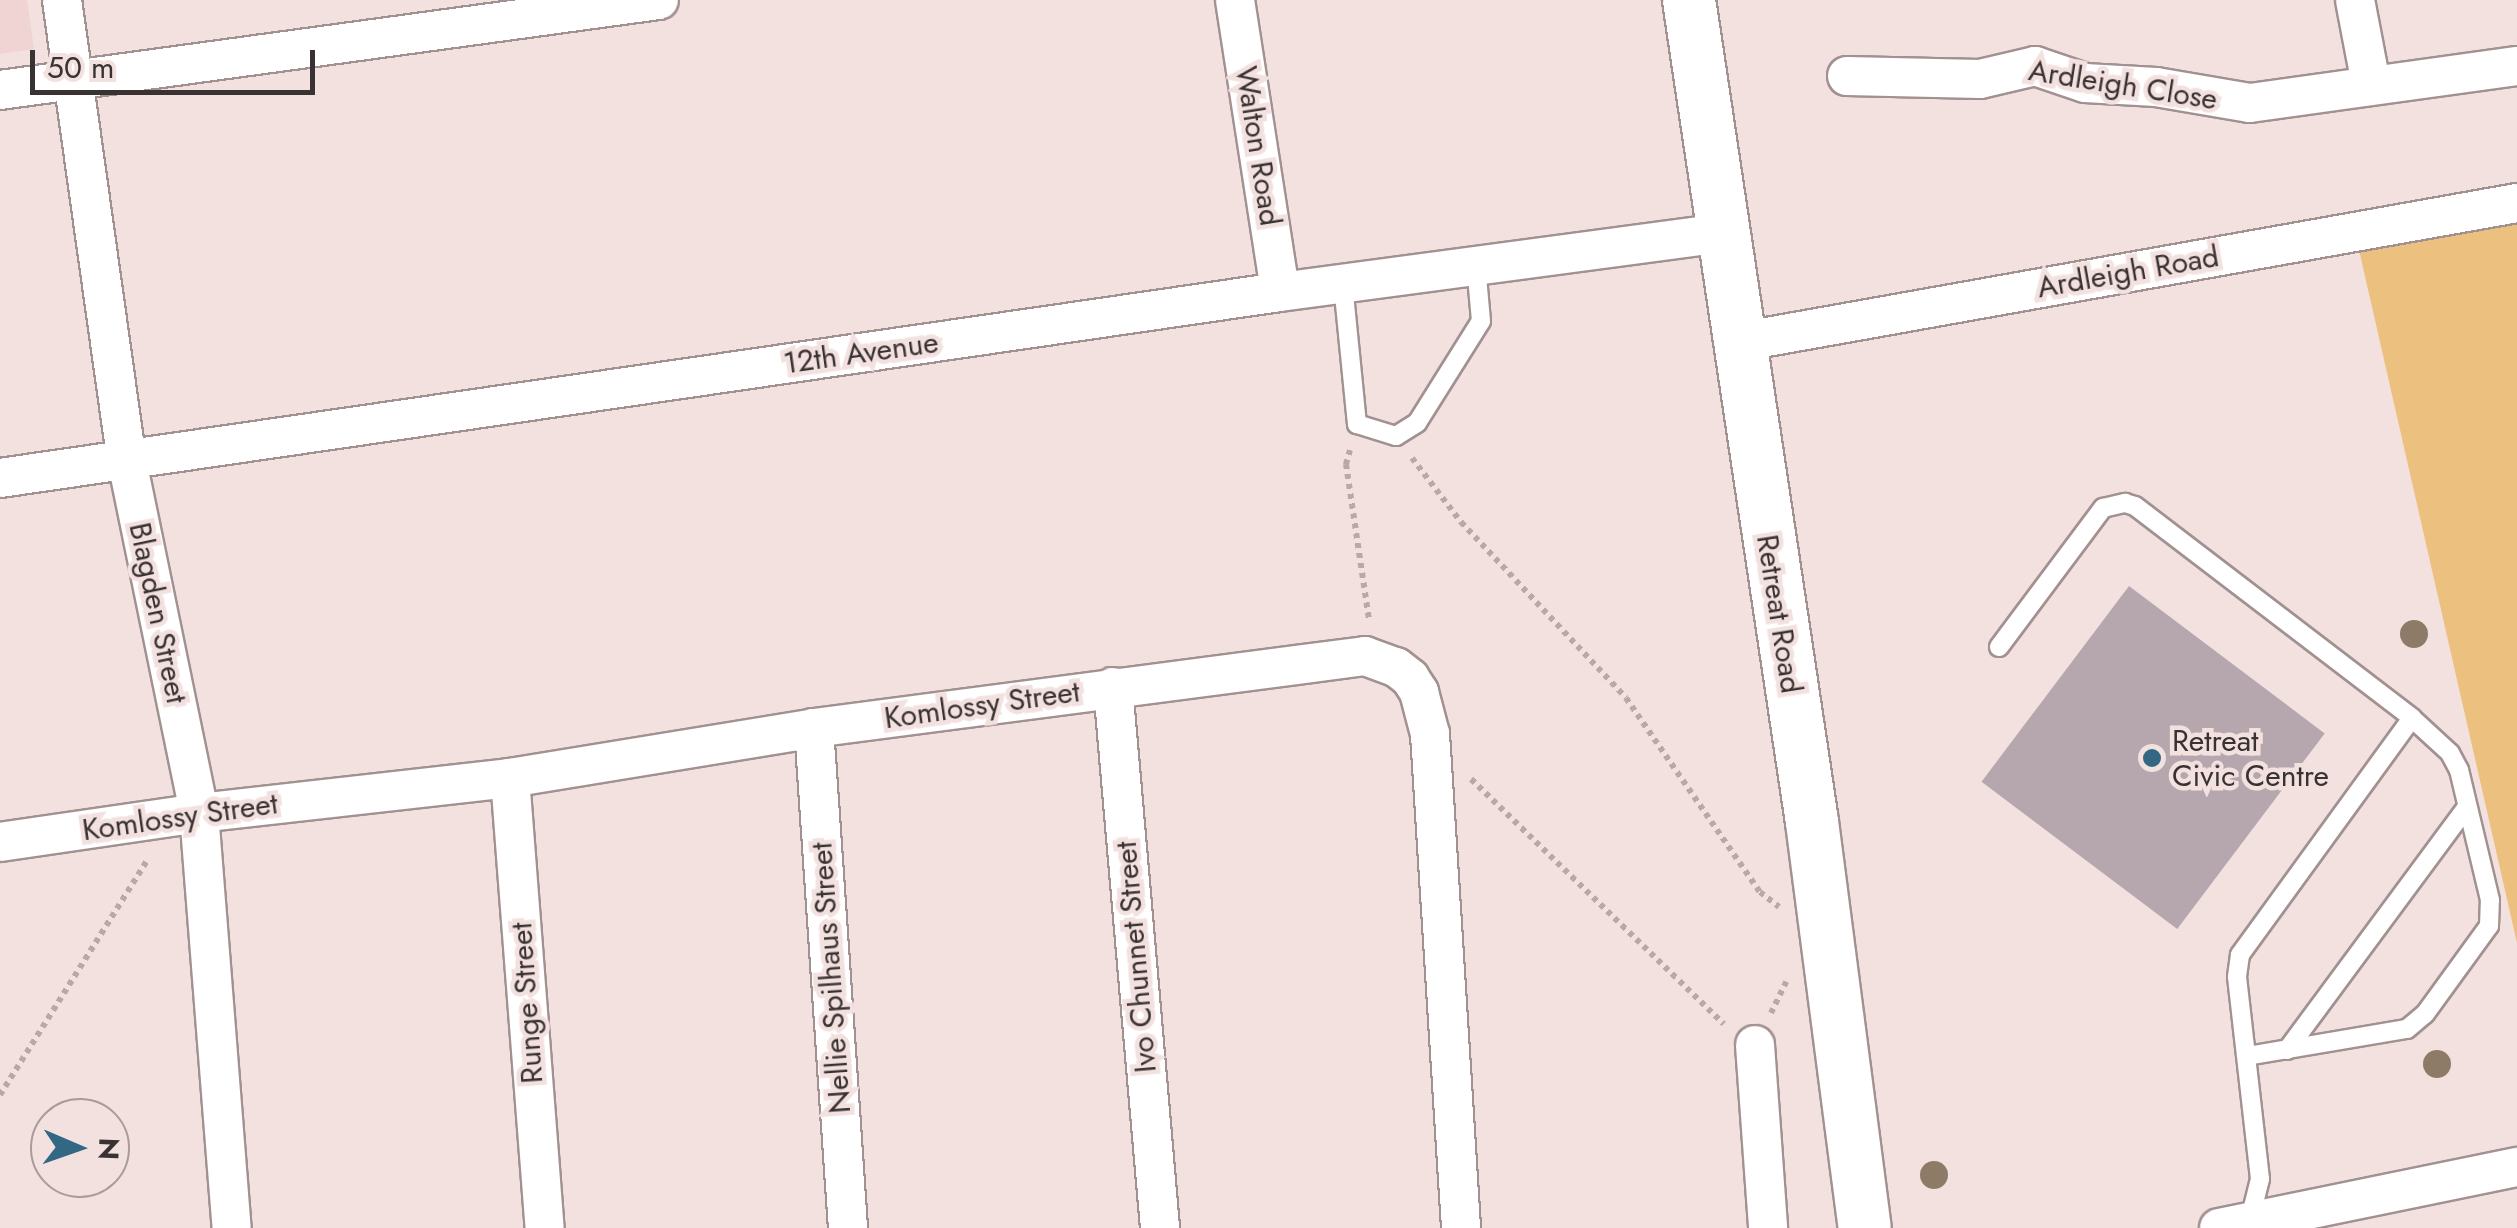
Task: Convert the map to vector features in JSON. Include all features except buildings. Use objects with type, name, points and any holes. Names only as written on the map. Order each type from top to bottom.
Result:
[{"type":"main road","name":"Retreat Road","points":[[1689,0],[1812,822],[1866,1228]]},
{"type":"street","name":"Blagden Street","points":[[62,0],[127,461],[200,813],[232,1228]]},
{"type":"street","points":[[0,90],[434,16],[659,0]]},
{"type":"street","name":"Walton Road","points":[[1235,0],[1280,292]]},
{"type":"street","points":[[2355,0],[2371,84]]},
{"type":"street","name":"Ardleigh Close","points":[[1847,76],[1980,78],[2035,66],[2085,83],[2174,90],[2250,103],[2517,66]]},
{"type":"street","name":"Ardleigh Road","points":[[1739,342],[2517,202]]},
{"type":"street","name":"12th Avenue","points":[[0,478],[1280,292],[1723,233]]},
{"type":"street","points":[[1365,656],[1396,667],[1410,678],[1419,692],[1430,734],[1461,1228]]},
{"type":"street","name":"Komlossy Street","points":[[0,842],[200,813],[510,778],[814,728],[1365,656]]},
{"type":"street","name":"Ivo Chunnet Street","points":[[1113,687],[1160,1228]]},
{"type":"street","name":"Nellie Spilhaus Street","points":[[814,728],[848,1228]]},
{"type":"street","name":"Runge Street","points":[[510,778],[545,1228]]},
{"type":"street","points":[[1755,1045],[1768,1228]]},
{"type":"street","points":[[2239,1226],[2517,1167]]},
{"type":"lane","points":[[1342,284],[1357,424],[1396,436],[1417,423],[1481,321],[1476,265]]},
{"type":"lane","points":[[1998,648],[2103,508],[2136,506],[2412,718],[2450,754],[2468,807],[2491,914],[2482,938],[2437,999],[2407,1029],[2247,1056]]},
{"type":"lane","points":[[2239,1226],[2260,1179],[2237,977],[2240,955],[2412,718]]},
{"type":"lane","points":[[2287,1050],[2468,807]]},
{"type":"path","points":[[1357,424],[1346,464],[1370,621],[1365,656]]},
{"type":"path","points":[[1396,436],[1460,522],[1626,698],[1760,892],[1782,910]]},
{"type":"path","points":[[1430,734],[1685,988],[1725,1026],[1755,1045]]},
{"type":"path","points":[[0,1095],[148,860],[144,821]]},
{"type":"shaded area","points":[[0,0],[27,0],[34,49],[0,54]]},
{"type":"shaded area","points":[[2517,222],[2517,943],[2359,250]]},
{"type":"place","name":"Retreat Civic Centre","points":[[2152,758]]}]
